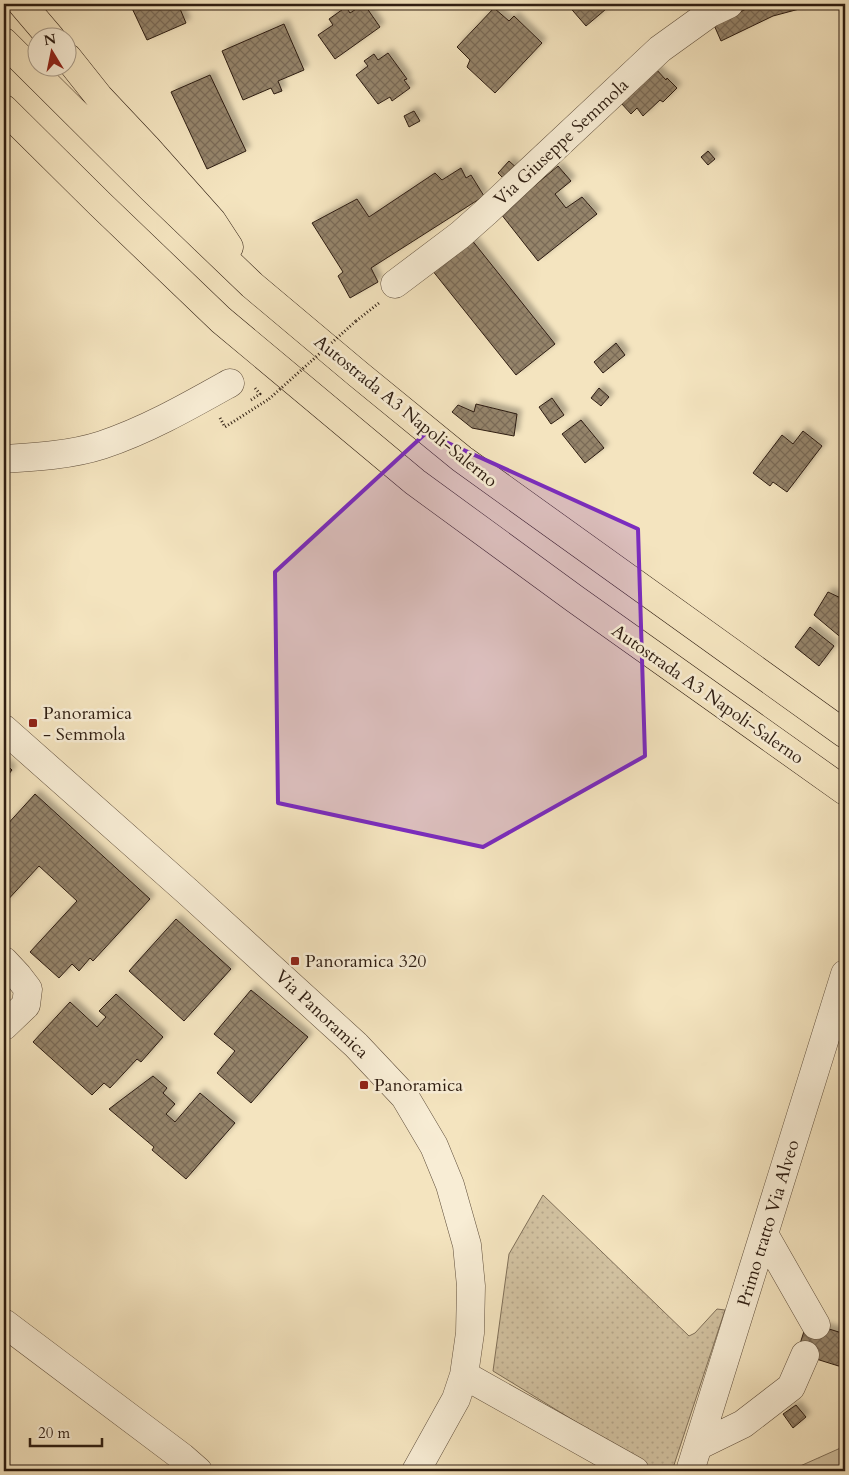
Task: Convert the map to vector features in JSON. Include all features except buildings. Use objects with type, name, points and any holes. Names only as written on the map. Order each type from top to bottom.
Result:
[{"type":"highway","points":[[22,4],[42,28]]},
{"type":"highway","name":"Autostrada A3 Napoli-Salerno","points":[[4,42],[252,285],[358,374],[462,459],[845,734]]},
{"type":"highway","points":[[78,71],[99,97],[212,221],[252,285]]},
{"type":"highway","name":"Autostrada A3 Napoli-Salerno","points":[[4,109],[222,320],[415,482],[575,599],[845,791]]},
{"type":"street","name":"Via Giuseppe Semmola","points":[[396,284],[460,235],[486,212],[660,49],[710,13],[729,4]]},
{"type":"street","points":[[4,459],[62,454],[101,445],[132,434],[230,383]]},
{"type":"street","name":"Via Panoramica","points":[[4,729],[356,1044],[405,1097],[434,1146],[450,1185],[467,1245],[471,1286],[470,1333],[464,1375],[456,1399],[416,1471]]},
{"type":"street","points":[[4,961],[28,989],[26,1005],[4,1026]]},
{"type":"street","name":"Primo tratto Via Alveo","points":[[694,1459],[845,974]]},
{"type":"street","points":[[764,1234],[816,1326]]},
{"type":"street","points":[[4,1323],[198,1471]]},
{"type":"street","points":[[694,1459],[744,1424],[791,1387],[805,1355]]},
{"type":"street","points":[[464,1375],[635,1471]]},
{"type":"path","points":[[269,400],[356,321]]},
{"type":"highlighted area","points":[[426,433],[638,529],[645,756],[483,847],[278,803],[275,572]]},
{"type":"green space","points":[[543,1195],[689,1336],[695,1333],[717,1309],[725,1310],[672,1471],[656,1471],[493,1371],[509,1254]]},
{"type":"green space","points":[[845,1446],[845,1471],[789,1471]]},
{"type":"place","name":"Panoramica - Semmola","points":[[33,723]]},
{"type":"place","name":"Panoramica 320","points":[[295,961]]},
{"type":"place","name":"Panoramica","points":[[364,1085]]}]
